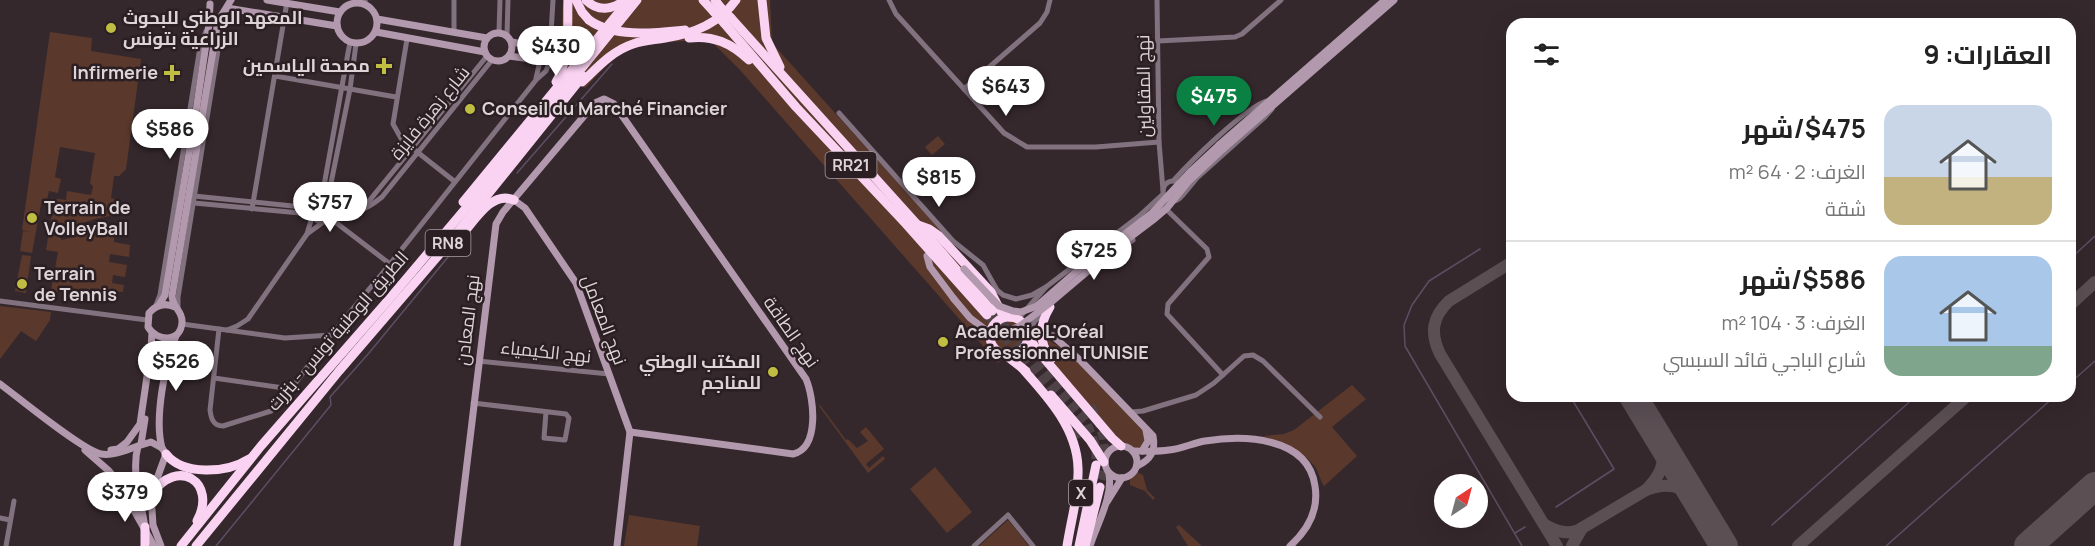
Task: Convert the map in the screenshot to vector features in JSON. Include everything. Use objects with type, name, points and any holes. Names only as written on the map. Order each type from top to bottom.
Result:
[{"type":"highway","points":[[537,111],[558,80],[565,62],[568,0]]},
{"type":"highway","points":[[576,0],[589,20],[602,28],[616,32],[685,30],[714,17],[731,0]]},
{"type":"highway","points":[[586,0],[604,9],[612,8],[627,0]]},
{"type":"highway","name":"RN8","points":[[428,253],[438,233],[627,0]]},
{"type":"highway","name":"الطريق الوطنية تونس - بنزرت","points":[[181,546],[261,446],[525,138],[637,0]]},
{"type":"highway","name":"الطريق الوطنية تونس - بنزرت","points":[[196,546],[339,371],[443,250],[645,0]]},
{"type":"highway","name":"RR21","points":[[703,0],[717,6],[796,107],[989,313],[932,241],[728,20]]},
{"type":"highway","points":[[569,94],[621,49],[644,40],[697,31],[713,23],[736,0]]},
{"type":"highway","points":[[762,0],[763,27],[770,51],[808,105]]},
{"type":"highway","points":[[665,38],[710,37],[728,44],[739,50],[796,107]]},
{"type":"highway","points":[[443,250],[451,246],[493,201],[502,198],[514,200]]},
{"type":"highway","points":[[906,224],[927,256],[983,318],[991,330],[992,345],[1004,354],[1012,355],[1026,344],[1028,335]]},
{"type":"highway","points":[[917,225],[939,236],[991,292],[1001,312],[1025,327],[1028,335],[1060,377],[1121,446]]},
{"type":"highway","points":[[974,274],[983,265]]},
{"type":"highway","points":[[974,274],[994,286]]},
{"type":"highway","points":[[1050,307],[1041,330],[1044,347],[1091,406]]},
{"type":"highway","points":[[991,330],[998,321],[1013,318]]},
{"type":"highway","name":"X","points":[[1004,354],[1056,399],[1090,440],[1100,463],[1079,546]]},
{"type":"highway","points":[[1022,368],[1066,425],[1076,451],[1078,479],[1066,546]]},
{"type":"highway","name":"X","points":[[1071,546],[1084,470],[1079,440]]},
{"type":"highway","points":[[164,451],[171,461],[183,467],[217,469],[241,464],[261,446]]},
{"type":"highway","points":[[151,495],[161,482],[172,476],[187,477],[198,484],[204,501],[203,509],[190,535]]},
{"type":"highway","points":[[1085,546],[1100,486]]},
{"type":"highway","points":[[201,546],[216,522]]},
{"type":"highway","points":[[145,527],[145,543]]},
{"type":"street","points":[[182,324],[172,301],[174,284],[218,21],[231,0]]},
{"type":"street","points":[[267,0],[340,12]]},
{"type":"street","points":[[454,0],[454,32]]},
{"type":"street","points":[[500,0],[503,34]]},
{"type":"street","points":[[503,34],[508,0]]},
{"type":"street","points":[[536,80],[539,61],[537,53],[546,49],[551,38],[553,0]]},
{"type":"street","points":[[889,0],[896,14],[1004,133],[1027,147],[1096,147],[1159,142]]},
{"type":"street","points":[[964,89],[1040,23],[1047,12],[1050,0]]},
{"type":"street","name":"نهج المقاولين","points":[[1157,0],[1159,142],[1163,192]]},
{"type":"street","points":[[1158,41],[1234,37],[1242,34],[1281,0]]},
{"type":"street","points":[[1028,335],[1035,321],[1086,275],[1168,211],[1197,178],[1264,118],[1273,102],[1386,0]]},
{"type":"street","points":[[932,241],[954,259],[999,306],[1021,312],[1037,306],[1077,271],[1152,213],[1191,171],[1394,0]]},
{"type":"street","points":[[209,2],[216,9],[337,26]]},
{"type":"street","points":[[145,527],[135,471],[135,456],[156,354],[153,335],[147,321],[149,314],[165,295],[209,24],[209,2]]},
{"type":"street","points":[[253,205],[287,2]]},
{"type":"street","points":[[362,2],[375,13],[376,32],[368,41],[353,43],[344,39],[337,26],[340,12],[345,7],[362,2]]},
{"type":"street","points":[[377,19],[487,38]]},
{"type":"street","points":[[376,32],[488,56],[501,61],[509,57],[545,63],[551,59]]},
{"type":"street","points":[[488,56],[484,47],[487,38],[495,33],[503,34],[512,42],[546,49]]},
{"type":"street","points":[[177,309],[218,50],[215,37]]},
{"type":"street","points":[[407,39],[393,124],[397,135],[454,182]]},
{"type":"street","points":[[509,57],[512,42]]},
{"type":"street","points":[[223,330],[237,326],[248,319],[307,234],[312,213],[324,203],[353,43]]},
{"type":"street","points":[[223,330],[210,410],[213,422],[219,426],[269,412],[291,389],[331,335],[536,80],[546,71],[551,59],[546,49]]},
{"type":"street","name":"شارع زهرة فايزة","points":[[307,234],[331,215],[345,216],[371,206],[382,197],[488,56]]},
{"type":"street","points":[[275,76],[396,97]]},
{"type":"street","name":"نهج المعادن","points":[[457,546],[478,361],[495,231],[499,218],[595,103],[600,100]]},
{"type":"street","name":"نهج الطاقة","points":[[600,100],[609,100],[614,104],[806,379],[811,398],[810,438],[804,449],[793,454],[630,432]]},
{"type":"street","points":[[1013,318],[1046,287],[1138,217],[1163,192],[1165,184],[1173,181],[1248,112],[1262,103],[1273,102]]},
{"type":"street","points":[[838,113],[953,241],[983,265],[994,286],[1003,295],[1016,299],[1032,295],[1046,287]]},
{"type":"street","points":[[927,256],[930,267],[970,318],[986,330],[996,333],[1008,331],[1020,326],[1167,208],[1221,147]]},
{"type":"street","points":[[1160,171],[1182,186],[1183,195]]},
{"type":"street","points":[[1163,192],[1169,201],[1177,201]]},
{"type":"street","points":[[194,196],[312,213]]},
{"type":"street","name":"نهج المعامل","points":[[514,200],[525,208],[574,279],[630,432]]},
{"type":"street","points":[[194,203],[253,205]]},
{"type":"street","points":[[324,203],[331,215],[390,264]]},
{"type":"street","points":[[1168,211],[1208,249],[1209,257],[1168,304],[1167,314],[1223,375]]},
{"type":"street","points":[[312,213],[315,220],[322,223]]},
{"type":"street","points":[[0,301],[147,321]]},
{"type":"street","points":[[156,306],[170,304],[177,309]]},
{"type":"street","points":[[182,324],[285,338],[331,335]]},
{"type":"street","points":[[161,546],[153,525],[151,495],[164,451],[160,438],[159,416],[170,352],[174,337],[182,324]]},
{"type":"street","points":[[153,335],[163,339],[174,337]]},
{"type":"street","points":[[84,444],[100,449],[118,449],[137,430],[144,400],[153,335]]},
{"type":"street","points":[[1053,336],[1081,361],[1153,436],[1154,450],[1148,460],[1137,466],[1130,476],[1115,477],[1100,463],[1110,450],[1121,446],[1132,451],[1154,450],[1167,451],[1208,441],[1232,439],[1278,444],[1294,451],[1310,468],[1315,483],[1316,500],[1309,525],[1290,546]]},
{"type":"street","points":[[1131,412],[1196,395],[1208,388],[1244,356],[1253,355],[1258,357],[1320,417]]},
{"type":"street","name":"نهج الكيمياء","points":[[478,361],[609,374]]},
{"type":"street","points":[[214,378],[291,389]]},
{"type":"street","points":[[0,384],[99,454],[111,454],[152,442],[164,451]]},
{"type":"street","points":[[473,403],[546,412],[568,416],[565,440],[544,438],[546,412]]},
{"type":"street","points":[[1142,451],[1148,441],[1144,416],[1149,409]]},
{"type":"street","points":[[617,546],[630,432]]},
{"type":"street","points":[[75,439],[109,471],[128,497],[154,546]]},
{"type":"street","points":[[1132,451],[1137,466]]},
{"type":"street","points":[[1090,546],[1104,507],[1109,486],[1109,473]]},
{"type":"street","points":[[1104,507],[1122,478]]},
{"type":"street","points":[[128,497],[145,543]]},
{"type":"street","points":[[6,546],[14,501]]},
{"type":"street","points":[[974,546],[1008,515],[1033,546]]},
{"type":"street","points":[[0,518],[10,520]]},
{"type":"shaded area","points":[[563,0],[770,0],[772,43],[979,273],[1009,312],[1071,354],[1144,429],[1147,435],[1142,446],[1136,449],[1114,436],[1026,338],[998,363],[740,70],[710,40],[660,43],[631,49],[612,61],[585,88],[559,67]]},
{"type":"shaded area","points":[[50,32],[92,38],[91,51],[141,59],[126,169],[119,176],[114,176],[111,198],[117,200],[115,215],[67,228],[58,225],[52,233],[52,236],[58,235],[62,240],[114,226],[114,242],[130,245],[129,257],[110,254],[109,262],[127,265],[125,277],[113,275],[112,283],[124,285],[123,292],[113,291],[112,300],[51,291],[58,252],[46,250],[54,201],[50,200],[51,198],[66,200],[67,191],[91,195],[93,186],[90,183],[95,153],[60,147],[55,177],[61,179],[58,193],[49,191],[47,200],[42,199],[32,253],[20,251],[23,231],[31,232],[22,230]]},
{"type":"shaded area","points":[[938,136],[945,144],[932,155],[925,147]]},
{"type":"shaded area","points":[[22,255],[31,256],[26,293],[15,291]]},
{"type":"shaded area","points":[[0,306],[51,312],[50,320],[36,341],[21,331],[0,359]]},
{"type":"shaded area","points":[[1352,385],[1366,399],[1332,427],[1357,456],[1324,486],[1316,468],[1305,456],[1285,444],[1263,436],[1284,434],[1294,430]]},
{"type":"shaded area","points":[[820,405],[846,440],[848,439],[857,448],[868,441],[860,432],[866,427],[884,449],[866,464],[869,468],[883,456],[885,459],[868,473]]},
{"type":"shaded area","points":[[935,467],[972,512],[947,533],[910,489]]},
{"type":"shaded area","points":[[1137,472],[1143,475],[1147,490],[1155,498],[1153,500],[1145,491],[1130,485],[1130,478]]},
{"type":"shaded area","points":[[629,515],[700,526],[697,546],[624,546]]},
{"type":"shaded area","points":[[1008,520],[1029,546],[979,546]]},
{"type":"shaded area","points":[[1179,525],[1202,546],[1188,546],[1176,527]]},
{"type":"waterway","points":[[517,173],[612,64]]},
{"type":"waterway","points":[[2076,253],[2095,236]]},
{"type":"waterway","points":[[216,546],[331,405],[330,397],[462,240]]},
{"type":"waterway","points":[[1480,249],[1429,281],[1412,305],[1404,325],[1405,346],[1522,546]]},
{"type":"waterway","points":[[2076,378],[2095,361]]},
{"type":"waterway","points":[[1556,507],[1614,469],[1574,402]]},
{"type":"waterway","points":[[1772,525],[1909,402]]},
{"type":"waterway","points":[[1886,546],[2048,402]]},
{"type":"waterway","points":[[1515,533],[1525,527]]},
{"type":"taxiway","points":[[1506,266],[1443,307],[1434,326],[1435,339],[1440,354],[1557,546]]},
{"type":"taxiway","points":[[2076,299],[2095,282]]},
{"type":"taxiway","points":[[1798,546],[1960,402]]},
{"type":"taxiway","points":[[1662,444],[1661,469],[1646,490],[1660,486],[1673,486],[1686,491],[1697,500]]},
{"type":"taxiway","points":[[1582,528],[1646,490]]},
{"type":"taxiway","points":[[1545,525],[1564,532],[1573,532],[1582,528],[1572,546]]},
{"type":"runway","points":[[1637,402],[1724,546]]},
{"type":"runway","points":[[2028,546],[2095,486]]},
{"type":"tunnel","points":[[992,311],[1087,423],[1096,447],[1096,465]]},
{"type":"tunnel","points":[[987,315],[1056,399]]},
{"type":"tunnel","points":[[1091,406],[1103,435],[1105,455],[1100,487]]},
{"type":"tunnel","points":[[1069,418],[1079,440]]},
{"type":"place","name":"المعهد الوطني للبحوث الزراعية بتونس","points":[[111,28]]},
{"type":"place","name":"مصحة الياسمين","points":[[384,66]]},
{"type":"place","name":"Infirmerie","points":[[172,73]]},
{"type":"place","name":"Conseil du Marché Financier","points":[[470,109]]},
{"type":"place","name":"Terrain de VolleyBall","points":[[32,218]]},
{"type":"place","name":"Terrain de Tennis","points":[[22,284]]},
{"type":"place","name":"Academie L'Oréal Professionnel TUNISIE","points":[[943,342]]},
{"type":"place","name":"المكتب الوطني للمناجم","points":[[773,372]]}]
